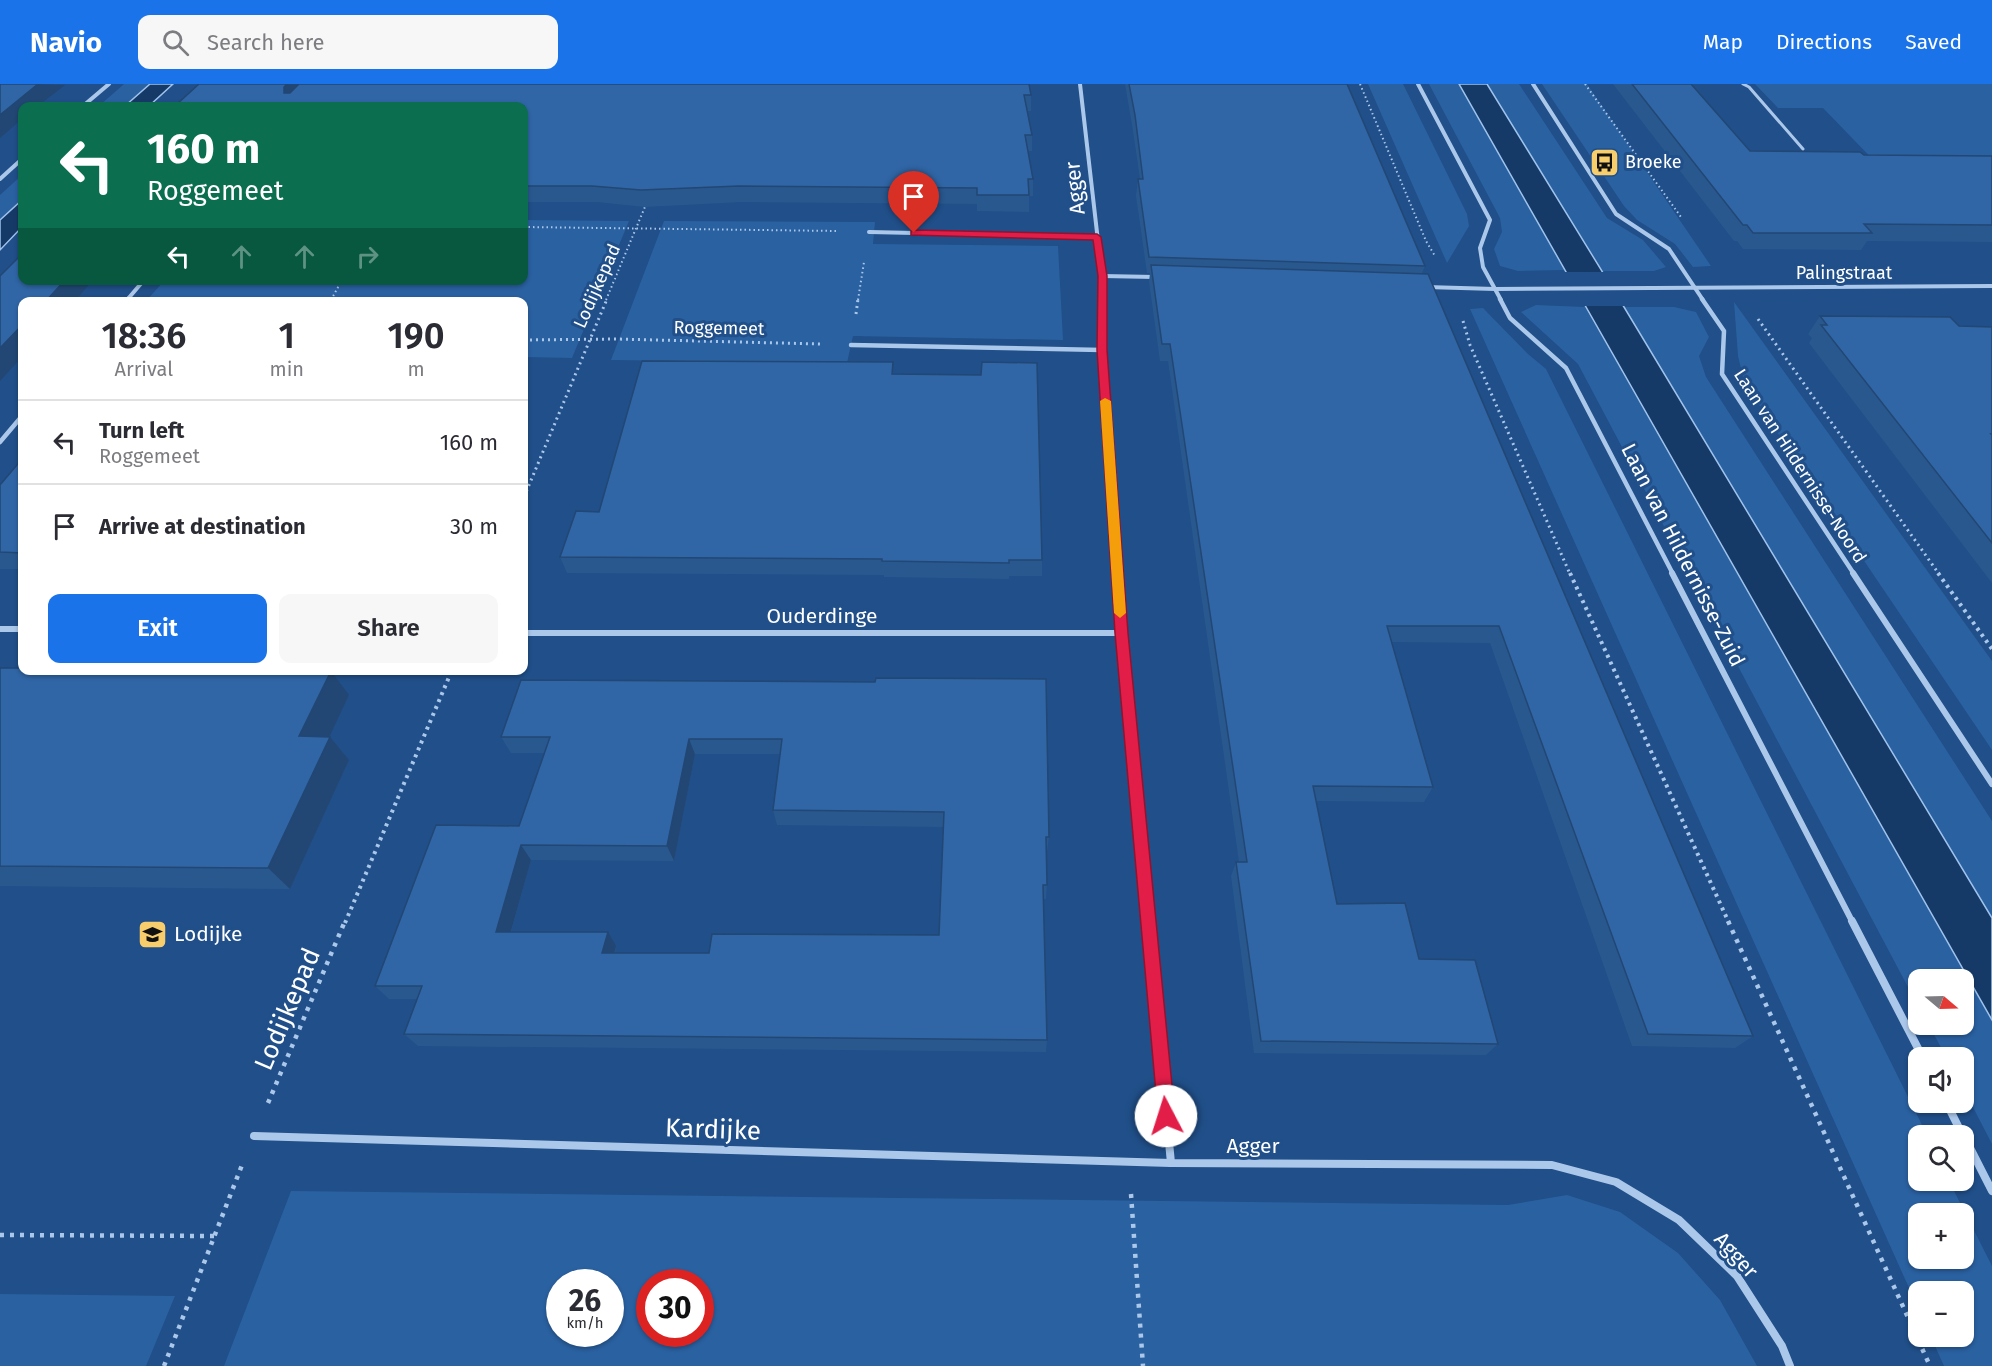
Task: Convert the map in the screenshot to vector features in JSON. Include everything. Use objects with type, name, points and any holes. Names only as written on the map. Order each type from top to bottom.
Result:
[{"type":"street","points":[[88,102],[109,84]]},
{"type":"street","name":"Agger","points":[[1080,84],[1102,276],[1102,350],[1121,633],[1171,1162],[1552,1165],[1616,1182],[1679,1220],[1737,1276],[1782,1346],[1790,1366]]},
{"type":"street","name":"Laan van Hildernisse-Zuid","points":[[1418,84],[1490,220],[1480,248],[1483,267],[1510,318],[1566,368],[1917,1047]]},
{"type":"street","name":"Laan van Hildernisse-Noord","points":[[1533,84],[1616,214],[1669,249],[1696,288],[1724,331],[1722,374],[1992,784]]},
{"type":"street","points":[[0,179],[18,163]]},
{"type":"street","points":[[868,232],[1097,237]]},
{"type":"street","points":[[1102,276],[1161,278]]},
{"type":"street","points":[[129,297],[140,285]]},
{"type":"street","points":[[1418,286],[1495,289],[1696,288]]},
{"type":"street","name":"Palingstraat","points":[[1696,288],[1992,286]]},
{"type":"street","points":[[851,345],[1102,350]]},
{"type":"street","points":[[0,442],[18,421]]},
{"type":"street","points":[[0,629],[18,629]]},
{"type":"street","name":"Ouderdinge","points":[[528,633],[1121,633]]},
{"type":"street","name":"Kardijke","points":[[254,1136],[1128,1163],[1171,1162]]},
{"type":"street","points":[[1974,1157],[1992,1191]]},
{"type":"lane","points":[[1743,84],[1749,87],[1803,149]]},
{"type":"path","points":[[1360,84],[1426,241],[1453,288],[1470,345],[1563,561],[1815,1108],[1930,1366]]},
{"type":"path","points":[[1585,84],[1685,222]]},
{"type":"path","name":"Lodijkepad","points":[[528,487],[650,195]]},
{"type":"path","points":[[528,227],[868,232],[851,345]]},
{"type":"path","points":[[1734,287],[1992,649]]},
{"type":"path","name":"Roggemeet","points":[[528,340],[588,339],[851,345]]},
{"type":"path","name":"Lodijkepad","points":[[164,1366],[254,1136],[451,675]]},
{"type":"path","points":[[1128,1163],[1143,1366]]},
{"type":"path","points":[[0,1234],[214,1236]]},
{"type":"shaded area","points":[[124,84],[150,84],[130,102],[104,102]]},
{"type":"shaded area","points":[[150,84],[173,84],[153,102],[130,102]]},
{"type":"shaded area","points":[[1368,84],[1403,84],[1467,214],[1469,226],[1447,263]]},
{"type":"shaded area","points":[[1429,84],[1459,84],[1565,270],[1518,271],[1500,266],[1494,249],[1502,232],[1500,218]]},
{"type":"shaded area","points":[[1459,84],[1487,84],[1992,918],[1992,1020],[1974,988],[1974,969],[1963,969]]},
{"type":"shaded area","points":[[1487,84],[1519,84],[1607,218],[1643,240],[1666,267],[1654,271],[1600,271]]},
{"type":"shaded area","points":[[1542,84],[1587,84],[1711,266],[1693,267],[1675,244],[1637,220],[1624,206]]},
{"type":"shaded area","points":[[1755,84],[1992,84],[1992,171],[1884,171],[1823,108],[1778,108]]},
{"type":"shaded area","points":[[18,179],[18,204],[0,220],[0,195]]},
{"type":"shaded area","points":[[18,204],[18,231],[0,250],[0,220]]},
{"type":"shaded area","points":[[528,220],[629,221],[572,358],[528,357],[528,297],[150,297],[160,285],[528,285]]},
{"type":"shaded area","points":[[664,221],[875,222],[873,244],[1058,246],[1063,340],[853,336],[847,363],[611,360]]},
{"type":"shaded area","points":[[1734,302],[1992,661],[1992,750],[1762,410],[1743,377],[1738,356]]},
{"type":"shaded area","points":[[1536,305],[1585,307],[1963,969],[1908,969],[1908,987],[1578,364],[1521,312]]},
{"type":"shaded area","points":[[1624,307],[1674,307],[1696,312],[1709,337],[1699,356],[1706,377],[1992,821],[1992,918]]},
{"type":"shaded area","points":[[1483,308],[1546,369],[1908,1097],[1908,1113],[1916,1113],[1922,1125],[1908,1125],[1908,1191],[1954,1191],[1960,1203],[1908,1203],[1908,1269],[1974,1269],[1974,1230],[1992,1266],[1992,1366],[1944,1366],[1935,1347],[1974,1347],[1974,1281],[1908,1281],[1908,1286],[1470,309]]},
{"type":"shaded area","points":[[1974,988],[1992,1020],[1992,1144],[1974,1109],[1974,1047],[1941,1047],[1934,1035],[1974,1035]]},
{"type":"shaded area","points":[[291,1191],[1508,1205],[1567,1195],[1620,1212],[1678,1253],[1720,1300],[1757,1366],[224,1366]]},
{"type":"shaded area","points":[[0,1294],[175,1296],[146,1366],[0,1366]]},
{"type":"pier","points":[[1563,272],[1605,272],[1627,306],[1582,306]]},
{"type":"building","points":[[0,84],[38,84],[0,115]]},
{"type":"building","points":[[199,84],[287,84],[284,87],[284,93],[290,93],[299,84],[1029,84],[1031,95],[1024,95],[1032,135],[1025,135],[1033,179],[1028,179],[1029,195],[977,195],[977,188],[739,186],[641,190],[592,186],[528,186],[528,102],[179,102]]},
{"type":"building","points":[[1129,84],[1347,84],[1425,266],[1149,257],[1138,179],[1143,179]]},
{"type":"building","points":[[1632,84],[1691,84],[1750,151],[1992,156],[1992,225],[1864,224],[1872,233],[1753,233],[1747,225],[1743,225]]},
{"type":"building","points":[[18,258],[18,285],[60,285],[50,297],[18,297],[18,329],[0,348],[0,276]]},
{"type":"building","points":[[1151,265],[1428,274],[1753,1036],[1648,1034],[1499,626],[1387,626],[1433,787],[1313,786],[1337,904],[1405,903],[1419,959],[1475,960],[1498,1044],[1261,1041],[1236,862],[1247,862],[1170,344],[1162,344]]},
{"type":"building","points":[[1820,316],[1950,317],[1959,326],[1992,327],[1992,543],[1821,325],[1827,325]]},
{"type":"building","points":[[642,361],[893,362],[892,374],[981,375],[982,362],[1037,363],[1042,560],[1009,560],[1009,563],[882,561],[882,559],[560,557],[576,511],[599,512]]},
{"type":"building","points":[[18,464],[18,553],[0,552],[0,485]]},
{"type":"building","points":[[0,668],[18,668],[18,675],[329,675],[299,736],[330,737],[268,868],[0,866]]},
{"type":"building","points":[[876,678],[1046,679],[1049,837],[1046,837],[1047,885],[1043,885],[1047,1040],[404,1034],[422,986],[375,986],[436,825],[519,826],[550,737],[501,737],[521,680],[875,682]],"holes":[[[689,739],[782,739],[773,810],[944,812],[939,935],[712,934],[709,953],[602,953],[608,932],[496,932],[521,845],[667,846]]]},
{"type":"slow traffic","points":[[1105,401],[1120,613]]},
{"type":"place","name":"Broeke","points":[[1604,162]]},
{"type":"place","name":"Lodijke","points":[[153,934]]},
{"type":"route","points":[[914,233],[1097,237],[1102,276],[1102,350],[1121,633],[1166,1116]]}]
